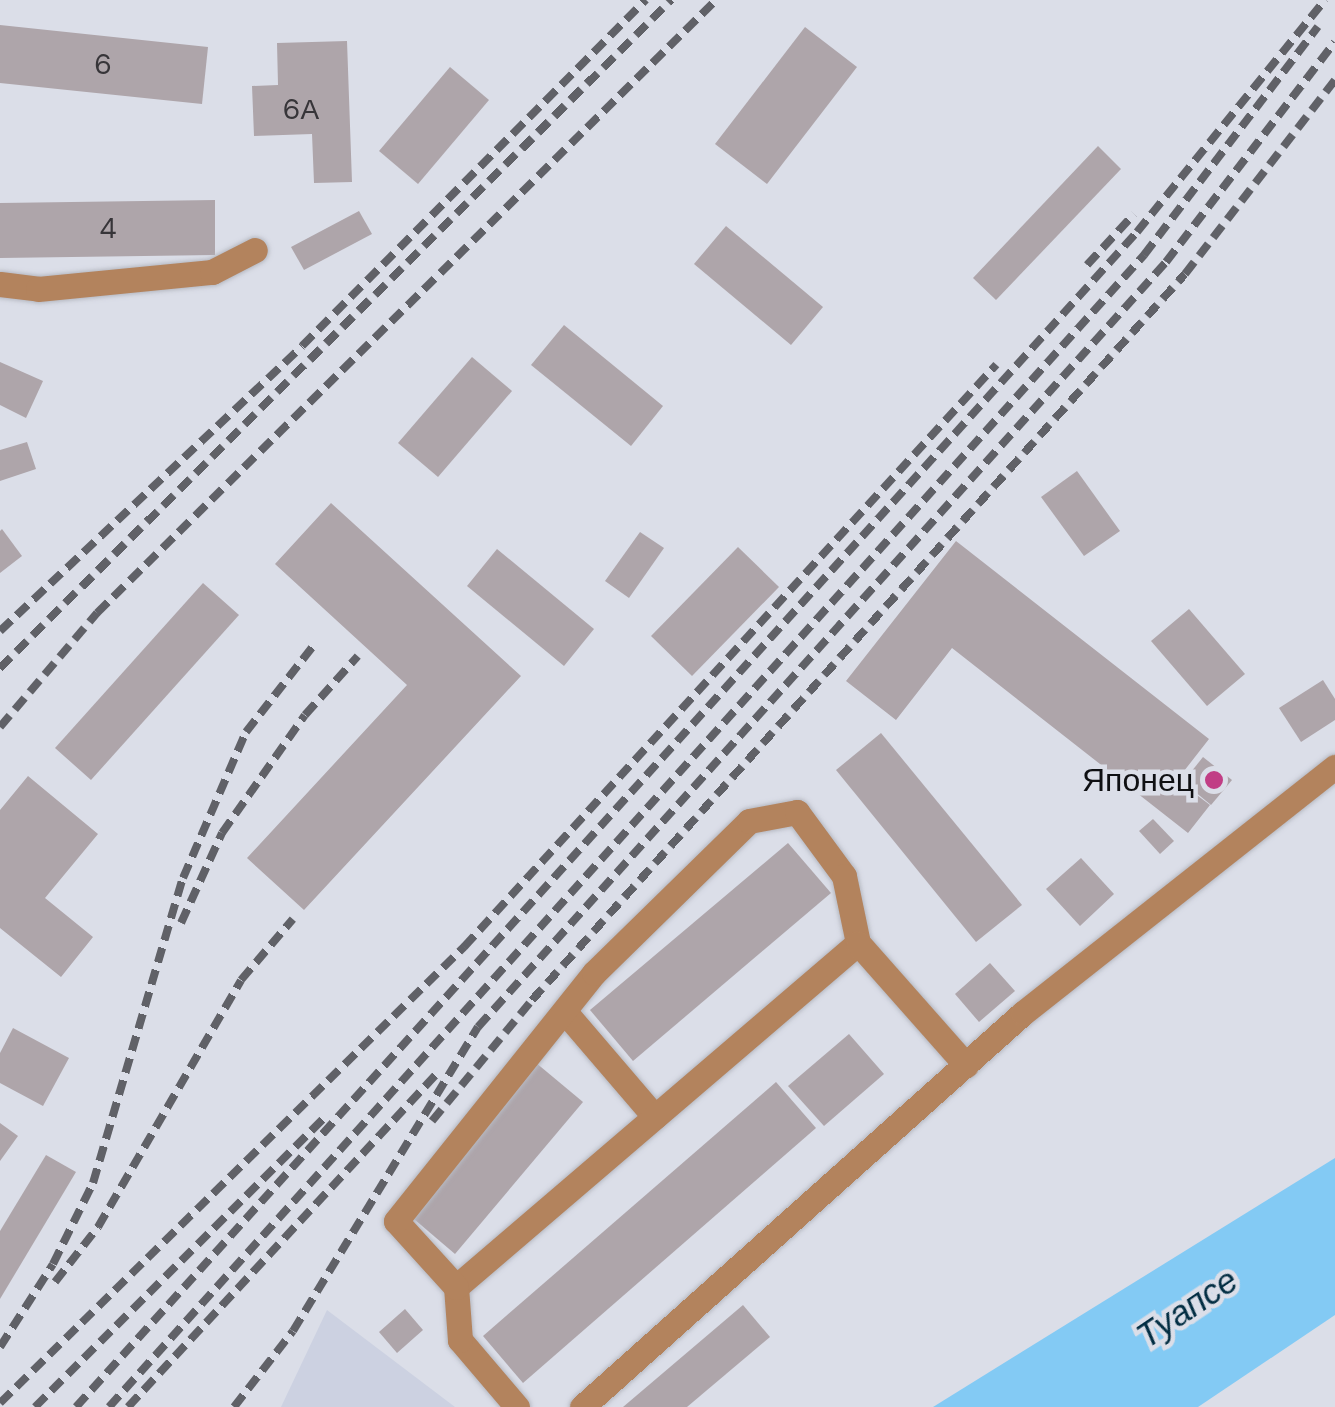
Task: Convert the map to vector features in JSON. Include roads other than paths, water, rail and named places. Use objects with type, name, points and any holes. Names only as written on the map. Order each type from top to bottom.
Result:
[{"type":"street","points":[[0,284],[38,289],[212,272],[256,250]]},
{"type":"street","points":[[582,1407],[1023,1014],[1335,766]]},
{"type":"street","points":[[517,1407],[460,1340],[456,1287],[396,1221],[594,973],[749,822],[797,812],[844,876],[858,943],[966,1064]]},
{"type":"street","points":[[456,1287],[858,943]]},
{"type":"street","points":[[565,1012],[655,1117]]},
{"type":"water","name":"Туапсе","points":[[1335,1158],[1335,1315],[1198,1407],[933,1407]]},
{"type":"railway","points":[[0,631],[302,346],[646,0]]},
{"type":"railway","points":[[0,668],[671,0]]},
{"type":"railway","points":[[0,727],[97,613],[716,0]]},
{"type":"railway","points":[[76,1407],[1137,232],[1325,0]]},
{"type":"railway","points":[[109,1407],[1144,255],[1318,27]]},
{"type":"railway","points":[[234,1407],[293,1331],[478,1027],[1166,262],[1335,42]]},
{"type":"railway","points":[[432,1121],[532,1000],[1185,274],[1335,80]]},
{"type":"railway","points":[[1087,265],[1134,214]]},
{"type":"railway","points":[[0,1403],[464,947],[996,365]]},
{"type":"railway","points":[[0,1347],[53,1264],[93,1183],[183,878],[246,732],[314,645]]},
{"type":"railway","points":[[181,923],[222,833],[305,715],[358,656]]},
{"type":"railway","points":[[55,1282],[98,1227],[241,980],[293,919]]},
{"type":"railway","points":[[128,1407],[438,1072]]},
{"type":"railway","points":[[35,1407],[325,1117]]},
{"type":"place","name":"Японец","points":[[1214,780]]}]
